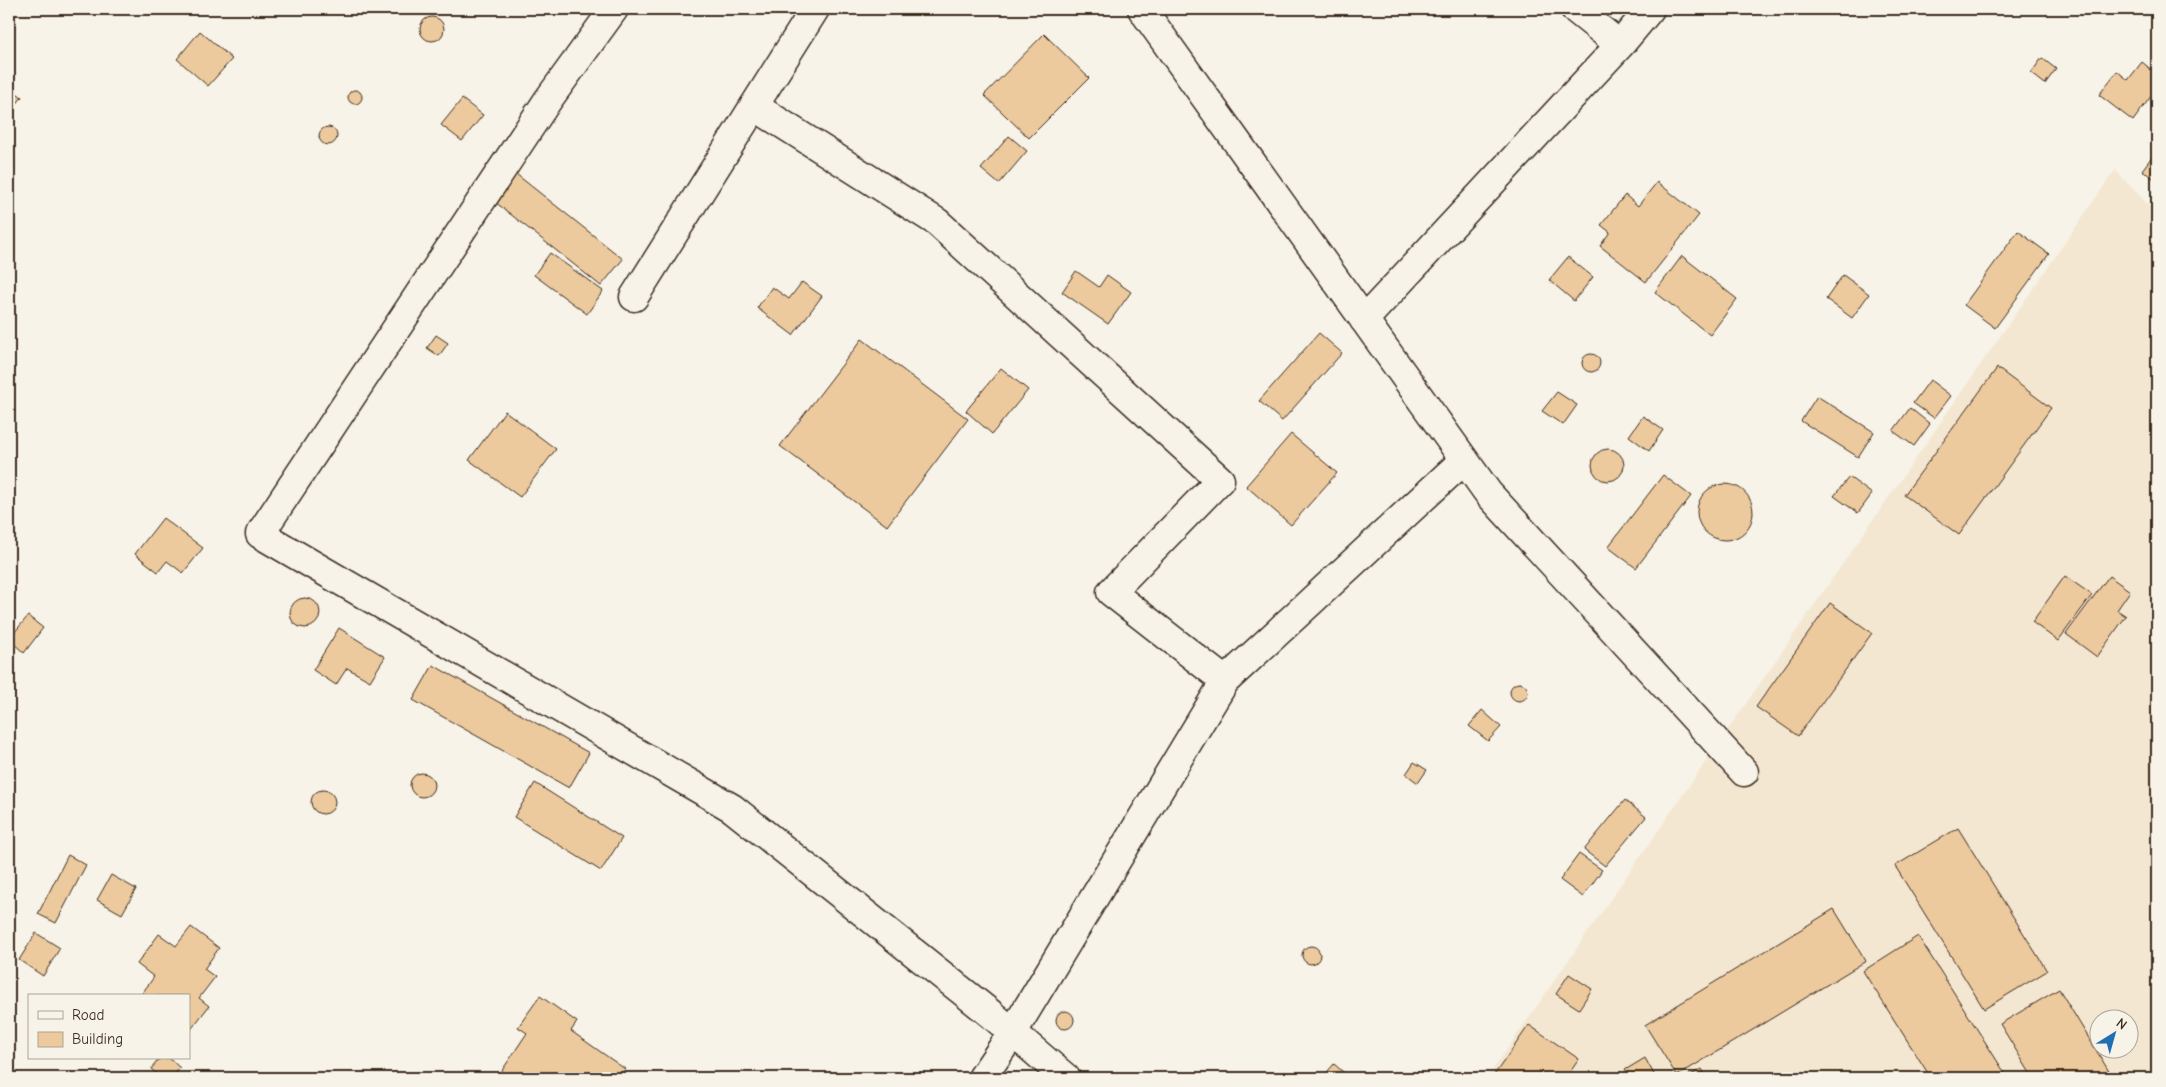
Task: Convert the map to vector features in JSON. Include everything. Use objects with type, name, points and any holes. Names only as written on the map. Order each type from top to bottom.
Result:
[{"type":"street","points":[[614,9],[548,100],[304,471],[260,534],[732,808],[1013,1032],[1066,1078]]},
{"type":"street","points":[[634,297],[815,9]]},
{"type":"street","points":[[1142,9],[1488,493],[1744,772]]},
{"type":"street","points":[[1575,9],[1620,44]]},
{"type":"street","points":[[1364,320],[1620,44],[1650,9]]},
{"type":"street","points":[[754,106],[937,222],[1220,480],[1112,592],[1225,681]]},
{"type":"street","points":[[982,1078],[1013,1032],[1225,681],[1464,460]]},
{"type":"shaded area","points":[[2115,170],[2157,214],[2157,1078],[1487,1078]]},
{"type":"building","points":[[432,17],[437,18],[443,24],[443,34],[437,40],[432,41],[427,40],[421,34],[420,29],[421,24],[427,18]]},
{"type":"building","points":[[200,31],[232,59],[208,86],[177,59]]},
{"type":"building","points":[[1044,34],[1089,78],[1029,138],[984,95]]},
{"type":"building","points":[[2042,58],[2056,69],[2045,84],[2031,73]]},
{"type":"building","points":[[2142,62],[2157,74],[2157,88],[2133,121],[2099,95],[2117,71],[2128,80]]},
{"type":"building","points":[[9,87],[22,97],[9,114]]},
{"type":"building","points":[[355,90],[360,92],[362,97],[360,102],[355,104],[350,102],[348,97],[350,92]]},
{"type":"building","points":[[462,99],[483,115],[462,141],[441,125]]},
{"type":"building","points":[[324,127],[332,127],[337,132],[335,143],[324,145],[319,140],[319,132]]},
{"type":"building","points":[[1009,136],[1027,151],[999,184],[981,169]]},
{"type":"building","points":[[2157,150],[2157,181],[2142,170]]},
{"type":"building","points":[[511,170],[623,259],[601,286],[490,198]]},
{"type":"building","points":[[1657,182],[1699,215],[1646,282],[1600,246],[1610,232],[1601,225],[1625,195],[1638,206]]},
{"type":"building","points":[[2018,231],[2049,254],[1995,328],[1964,305]]},
{"type":"building","points":[[550,253],[603,291],[587,314],[534,275]]},
{"type":"building","points":[[1682,256],[1737,299],[1710,335],[1655,292]]},
{"type":"building","points":[[1568,257],[1593,277],[1574,301],[1549,280]]},
{"type":"building","points":[[1076,271],[1099,287],[1107,275],[1131,292],[1108,324],[1062,292]]},
{"type":"building","points":[[1843,275],[1869,294],[1852,318],[1826,299]]},
{"type":"building","points":[[802,282],[822,296],[793,335],[757,308],[772,287],[789,299]]},
{"type":"building","points":[[1319,333],[1342,353],[1282,421],[1259,401]]},
{"type":"building","points":[[436,335],[448,343],[439,356],[427,348]]},
{"type":"building","points":[[862,339],[968,419],[887,526],[780,446]]},
{"type":"building","points":[[1587,354],[1595,354],[1600,359],[1598,370],[1587,372],[1582,367],[1582,359]]},
{"type":"building","points":[[1001,368],[1028,390],[992,434],[966,411]]},
{"type":"building","points":[[1997,368],[2051,408],[1959,535],[1904,495]]},
{"type":"building","points":[[1930,380],[1951,396],[1934,418],[1913,403]]},
{"type":"building","points":[[1557,392],[1577,405],[1563,425],[1542,411]]},
{"type":"building","points":[[1817,396],[1874,432],[1858,457],[1801,421]]},
{"type":"building","points":[[1910,408],[1930,424],[1914,446],[1893,431]]},
{"type":"building","points":[[505,411],[556,449],[520,497],[469,460]]},
{"type":"building","points":[[1643,416],[1663,430],[1649,451],[1629,436]]},
{"type":"building","points":[[1291,434],[1337,473],[1291,525],[1246,486]]},
{"type":"building","points":[[1608,449],[1619,454],[1624,465],[1619,476],[1608,481],[1597,476],[1592,465],[1597,454]]},
{"type":"building","points":[[1663,475],[1691,496],[1636,568],[1608,547]]},
{"type":"building","points":[[1849,477],[1872,494],[1858,513],[1834,496]]},
{"type":"building","points":[[1725,484],[1736,486],[1745,492],[1751,501],[1753,512],[1751,523],[1745,532],[1736,538],[1725,540],[1714,538],[1705,532],[1699,523],[1697,512],[1699,501],[1705,492],[1714,486]]},
{"type":"building","points":[[163,518],[203,548],[183,573],[167,561],[158,572],[135,554]]},
{"type":"building","points":[[2065,576],[2092,595],[2058,641],[2032,622]]},
{"type":"building","points":[[2109,576],[2130,591],[2117,610],[2126,616],[2097,657],[2066,634]]},
{"type":"building","points":[[305,598],[311,599],[319,607],[319,619],[311,627],[305,628],[299,627],[291,619],[290,613],[291,607],[299,599]]},
{"type":"building","points":[[1830,603],[1872,633],[1798,736],[1756,707]]},
{"type":"building","points":[[28,616],[43,628],[24,653],[9,639]]},
{"type":"building","points":[[339,628],[385,657],[370,681],[347,668],[336,685],[313,670]]},
{"type":"building","points":[[433,665],[589,753],[569,788],[413,700]]},
{"type":"building","points":[[1515,683],[1523,683],[1528,688],[1526,699],[1515,701],[1510,696],[1510,688]]},
{"type":"building","points":[[1482,710],[1501,727],[1488,741],[1469,726]]},
{"type":"building","points":[[1414,762],[1427,770],[1418,783],[1406,774]]},
{"type":"building","points":[[422,773],[431,776],[434,785],[431,794],[422,797],[413,794],[410,785],[413,776]]},
{"type":"building","points":[[535,783],[622,838],[601,871],[514,817]]},
{"type":"building","points":[[323,790],[332,793],[335,802],[332,811],[323,814],[314,811],[311,802],[314,793]]},
{"type":"building","points":[[1625,800],[1646,817],[1605,866],[1584,850]]},
{"type":"building","points":[[1958,828],[2047,971],[1984,1009],[1895,866]]},
{"type":"building","points":[[1579,854],[1602,870],[1583,897],[1560,880]]},
{"type":"building","points":[[68,855],[86,865],[56,923],[38,914]]},
{"type":"building","points":[[111,875],[136,889],[122,914],[97,900]]},
{"type":"building","points":[[1834,909],[1866,961],[1677,1076],[1645,1025]]},
{"type":"building","points":[[191,927],[219,948],[204,969],[215,977],[199,998],[209,1006],[190,1031],[190,994],[141,994],[154,977],[137,964],[159,934],[176,946]]},
{"type":"building","points":[[36,933],[60,948],[43,976],[19,960]]},
{"type":"building","points":[[1918,936],[2008,1078],[1931,1078],[1863,971]]},
{"type":"building","points":[[1307,946],[1315,946],[1320,951],[1318,962],[1307,964],[1302,959],[1302,951]]},
{"type":"building","points":[[1569,974],[1592,989],[1579,1009],[1556,994]]},
{"type":"building","points":[[2059,989],[2088,1037],[2088,1060],[2102,1060],[2113,1078],[2033,1078],[2000,1024]]},
{"type":"building","points":[[540,996],[577,1022],[571,1031],[625,1069],[618,1078],[510,1078],[501,1072],[527,1033],[518,1027]]},
{"type":"building","points":[[1061,1011],[1069,1011],[1074,1016],[1072,1027],[1061,1029],[1056,1024],[1056,1016]]},
{"type":"building","points":[[1529,1025],[1579,1059],[1566,1078],[1492,1078]]},
{"type":"building","points":[[1645,1058],[1656,1078],[1630,1078],[1625,1070]]},
{"type":"building","points":[[158,1060],[171,1060],[180,1068],[172,1078],[161,1078],[151,1069]]},
{"type":"building","points":[[1334,1064],[1350,1078],[1322,1078]]},
{"type":"building","points":[[1702,1069],[1707,1078],[1685,1078]]}]
